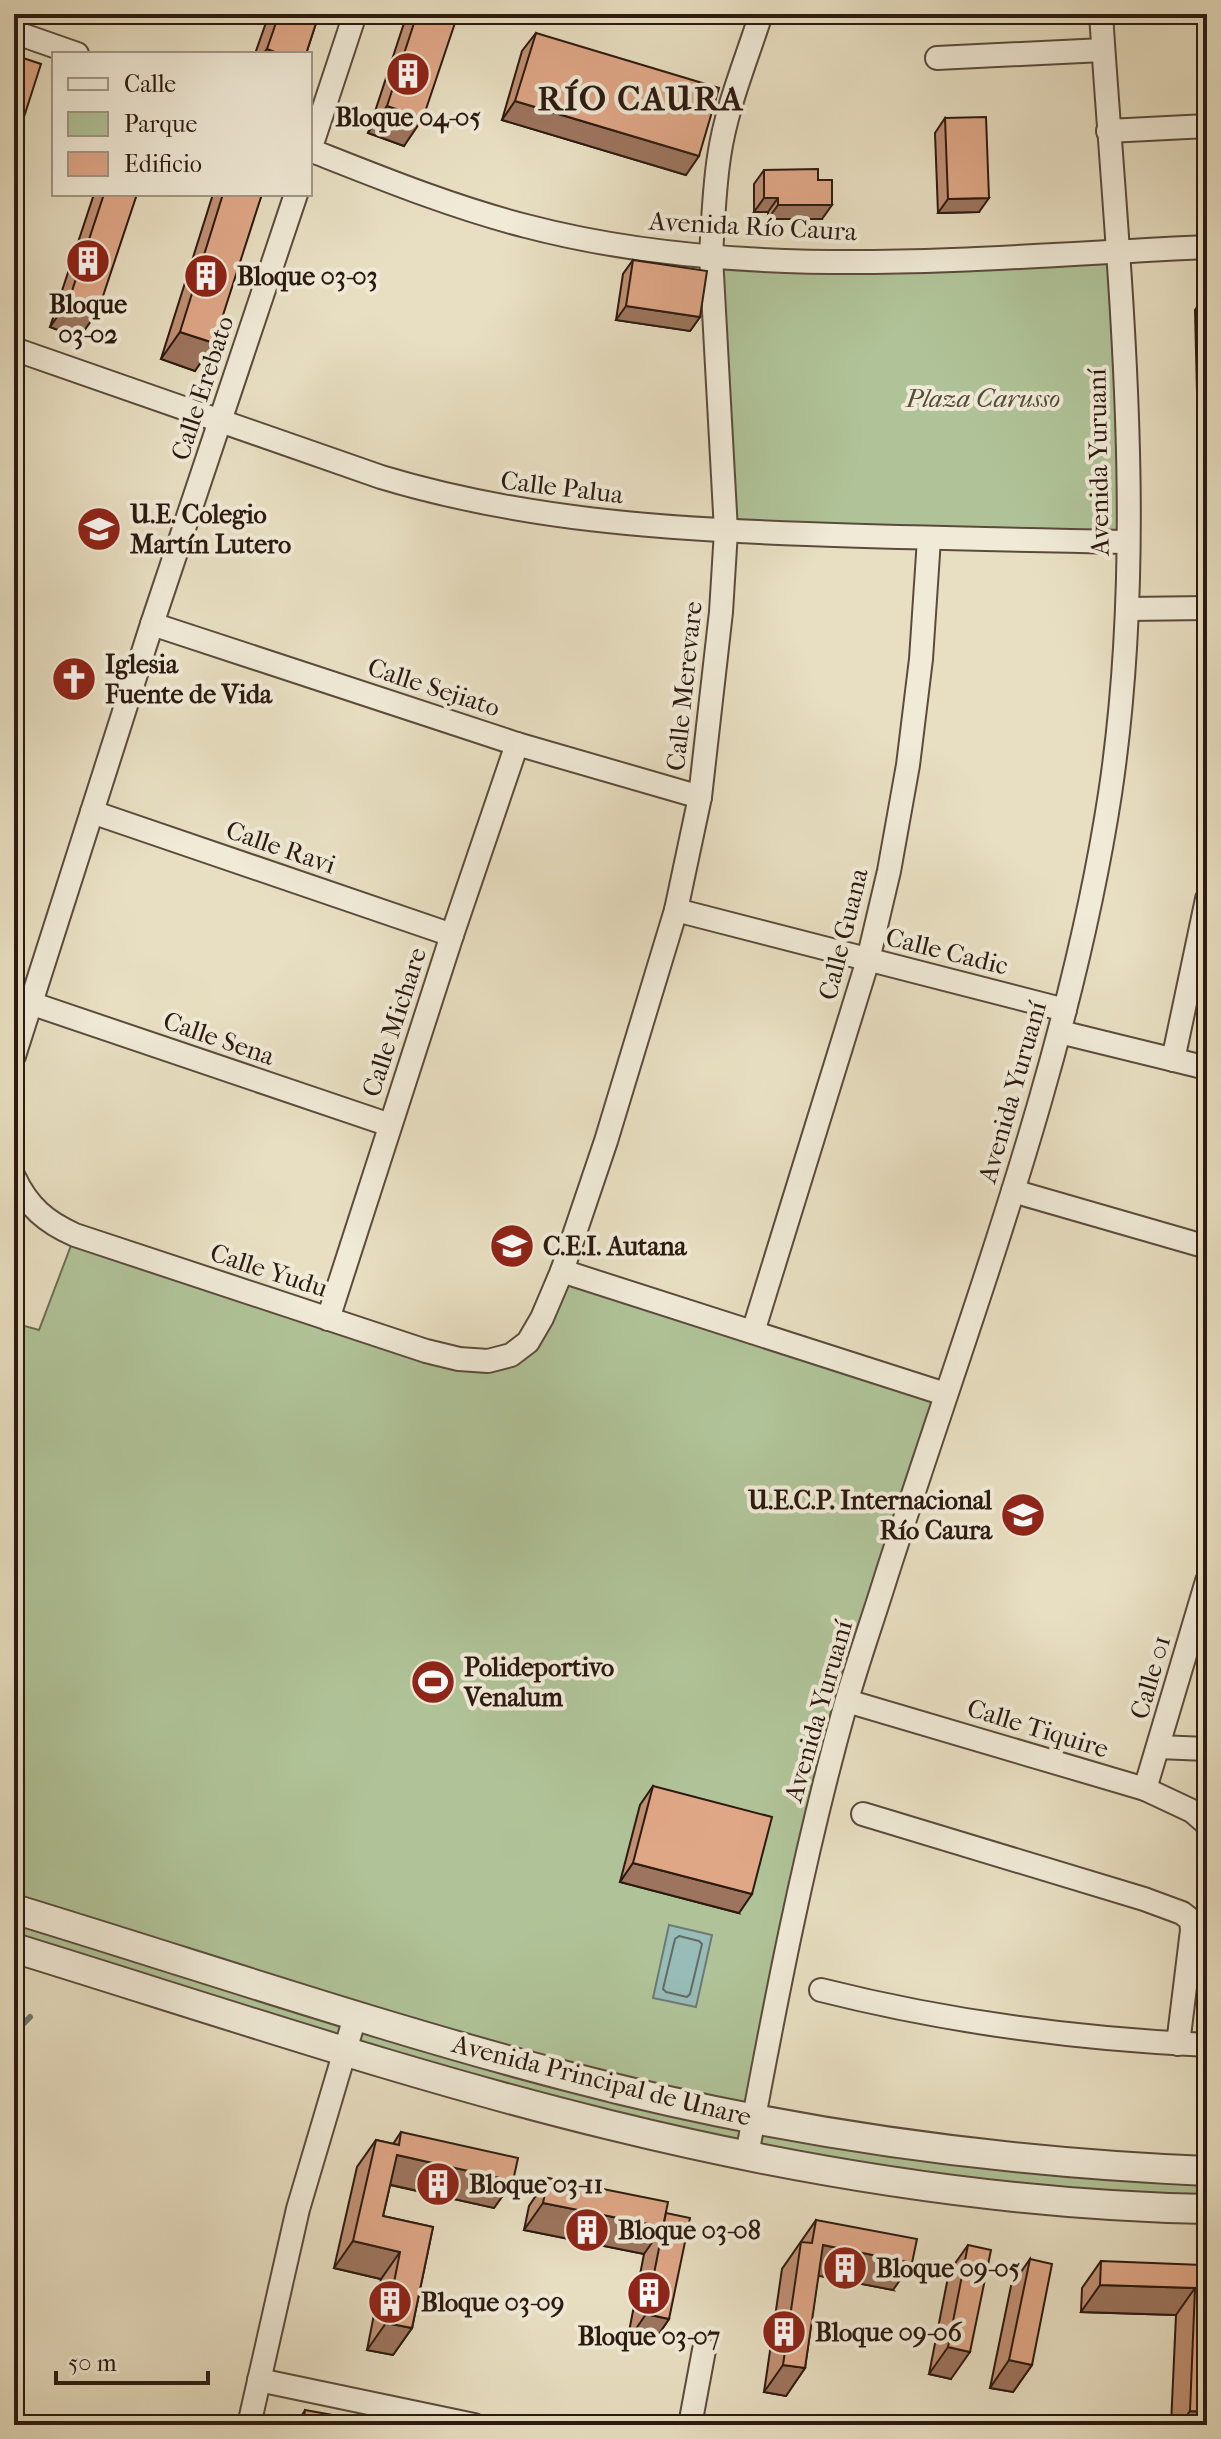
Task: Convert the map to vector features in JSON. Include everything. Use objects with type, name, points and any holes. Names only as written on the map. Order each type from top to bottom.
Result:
[{"type":"street","points":[[312,144],[355,14]]},
{"type":"street","name":"Calle Merevare","points":[[528,1342],[562,1271],[610,1128],[676,910],[700,797],[721,612],[726,531],[711,256],[719,155],[727,118],[761,14]]},
{"type":"street","name":"Avenida Yuruaní","points":[[747,2155],[793,1923],[847,1701],[1013,1191],[1062,1021],[1090,905],[1110,790],[1127,609],[1128,542],[1125,356],[1101,14]]},
{"type":"street","points":[[14,32],[71,52]]},
{"type":"street","points":[[937,58],[1103,50]]},
{"type":"street","points":[[1108,131],[1207,126]]},
{"type":"street","name":"Avenida Río Caura","points":[[312,151],[399,185],[526,226],[612,244],[711,256],[878,260],[1207,247]]},
{"type":"street","name":"Calle Erebato","points":[[14,1056],[152,624],[295,196]]},
{"type":"street","name":"Calle Palua","points":[[14,349],[381,477],[477,503],[608,522],[726,531],[929,539],[1128,542]]},
{"type":"street","name":"Calle Guana","points":[[753,1332],[868,960],[908,765],[921,659],[929,539]]},
{"type":"street","points":[[1127,609],[1207,608]]},
{"type":"street","name":"Calle Sejiato","points":[[152,624],[517,744],[700,797]]},
{"type":"street","name":"Calle Michare","points":[[328,1319],[517,744]]},
{"type":"street","name":"Calle Ravi","points":[[92,812],[452,935]]},
{"type":"street","points":[[1173,1060],[1207,899]]},
{"type":"street","name":"Calle Cadic","points":[[676,910],[868,960],[1062,1021],[1173,1060],[1207,1068]]},
{"type":"street","name":"Calle Sena","points":[[30,1003],[390,1125]]},
{"type":"street","name":"Calle Yudu","points":[[14,1177],[34,1211],[52,1225],[75,1235],[426,1351],[459,1359],[488,1361],[511,1355],[528,1342]]},
{"type":"street","points":[[1013,1191],[1207,1247]]},
{"type":"street","points":[[562,1271],[945,1394]]},
{"type":"street","name":"Calle 01","points":[[1145,1789],[1206,1588]]},
{"type":"street","name":"Calle Tiquire","points":[[847,1701],[1145,1789],[1192,1811],[1207,1824]]},
{"type":"street","points":[[1158,1747],[1207,1749]]},
{"type":"street","points":[[863,1814],[1182,1913],[1191,1920],[1192,1943],[1178,2044]]},
{"type":"street","name":"Avenida Principal de Unare","points":[[14,1909],[355,2017],[574,2078],[754,2118],[1009,2156],[1207,2171]]},
{"type":"street","name":"Avenida Principal de Unare","points":[[14,1948],[344,2051],[608,2125],[850,2175],[991,2194],[1207,2209]]},
{"type":"street","points":[[821,1990],[886,2007],[991,2026],[1207,2045]]},
{"type":"street","points":[[249,2425],[298,2209],[355,2017]]},
{"type":"street","points":[[690,2425],[704,2350]]},
{"type":"street","points":[[259,2380],[469,2424]]},
{"type":"green space","name":"Plaza Carusso","points":[[1117,251],[1128,542],[726,531],[711,256]]},
{"type":"green space","name":"Polideportivo Venalum","points":[[75,1235],[426,1351],[511,1355],[562,1271],[945,1394],[847,1701],[754,2118],[1207,2171],[1207,2209],[723,2151],[14,1948],[14,1323],[39,1330]]},
{"type":"water","points":[[669,1925],[712,1935],[696,2007],[653,1998]]},
{"type":"building","points":[[279,14],[319,14],[307,52],[275,52],[267,49]]},
{"type":"building","points":[[417,14],[458,14],[423,118],[387,106]]},
{"type":"building","points":[[536,33],[719,88],[699,156],[515,101]]},
{"type":"building","points":[[14,55],[41,64],[14,148]]},
{"type":"building","points":[[986,117],[989,198],[948,199],[945,118]]},
{"type":"building","points":[[818,169],[818,180],[832,180],[832,205],[778,205],[778,198],[764,198],[764,170]]},
{"type":"building","points":[[103,196],[136,196],[98,311],[69,300]]},
{"type":"building","name":"Bloque 03-03","points":[[222,196],[261,196],[214,343],[180,332]]},
{"type":"building","points":[[633,260],[707,271],[700,317],[626,306]]},
{"type":"building","points":[[653,1786],[772,1817],[752,1894],[633,1863]]},
{"type":"building","points":[[401,2132],[518,2158],[513,2181],[397,2155],[383,2216],[433,2227],[412,2328],[386,2323],[400,2252],[353,2241],[376,2140],[399,2145]]},
{"type":"building","points":[[548,2178],[668,2202],[663,2227],[543,2203]]},
{"type":"building","points":[[666,2213],[690,2218],[669,2319],[646,2314]]},
{"type":"building","points":[[816,2220],[917,2239],[912,2263],[823,2245],[805,2368],[783,2365],[801,2242],[812,2243]]},
{"type":"building","points":[[968,2245],[991,2250],[970,2352],[948,2347]]},
{"type":"building","points":[[1030,2259],[1052,2264],[1032,2365],[1009,2360]]},
{"type":"building","points":[[1101,2261],[1202,2265],[1201,2289],[1207,2289],[1207,2412],[1190,2411],[1195,2288],[1100,2285]]},
{"type":"building","points":[[305,2410],[333,2415],[331,2425],[303,2425]]},
{"type":"waterway","points":[[14,2033],[30,2017]]},
{"type":"place","name":"Bloque 04-05","points":[[408,74]]},
{"type":"place","name":"Bloque 03-02","points":[[88,261]]},
{"type":"place","name":"Bloque 03-03","points":[[206,276]]},
{"type":"place","name":"U.E. Colegio Martín Lutero","points":[[99,529]]},
{"type":"place","name":"Iglesia Fuente de Vida","points":[[74,679]]},
{"type":"place","name":"C.E.I. Autana","points":[[512,1246]]},
{"type":"place","name":"U.E.C.P. Internacional Río Caura","points":[[1023,1515]]},
{"type":"place","name":"Polideportivo Venalum","points":[[433,1682]]},
{"type":"place","name":"Bloque 03-11","points":[[438,2184]]},
{"type":"place","name":"Bloque 03-08","points":[[587,2230]]},
{"type":"place","name":"Bloque 09-05","points":[[845,2268]]},
{"type":"place","name":"Bloque 03-07","points":[[649,2293]]},
{"type":"place","name":"Bloque 03-09","points":[[390,2302]]},
{"type":"place","name":"Bloque 09-06","points":[[784,2332]]},
{"type":"district","name":"RÍO CAURA","points":[[641,98]]}]
